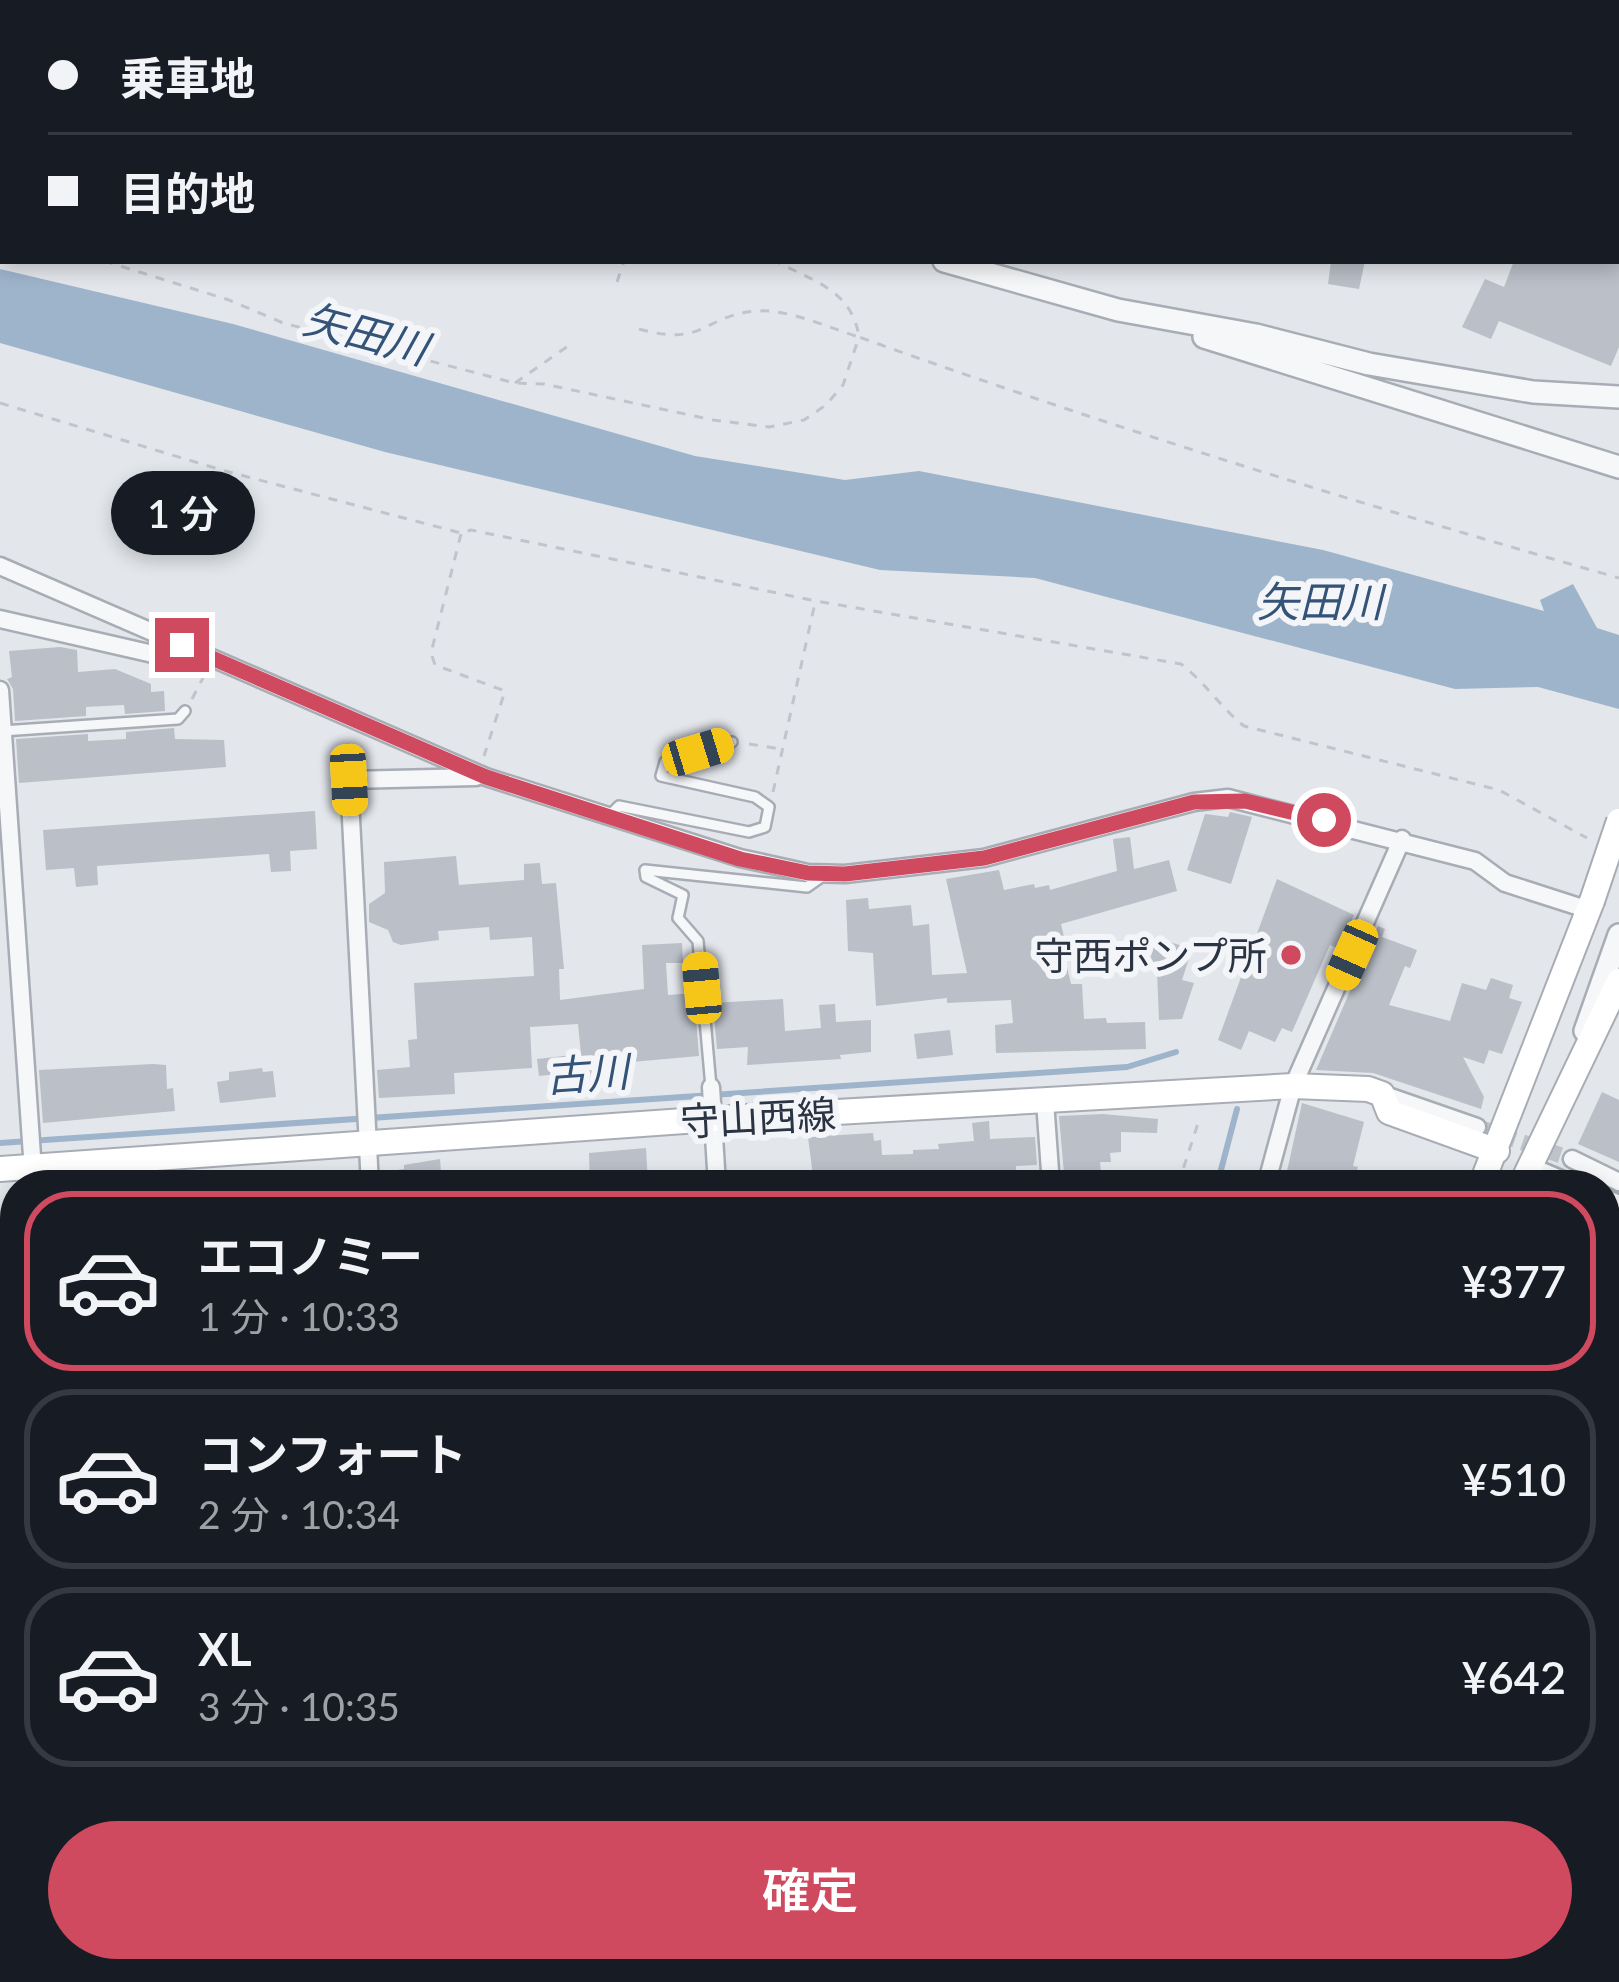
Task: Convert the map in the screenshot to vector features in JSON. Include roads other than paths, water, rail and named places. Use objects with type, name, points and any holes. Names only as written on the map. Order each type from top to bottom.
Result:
[{"type":"main road","points":[[1488,1170],[1619,821]]},
{"type":"main road","points":[[1528,1170],[1619,982]]},
{"type":"main road","name":"守山西線","points":[[0,1169],[32,1159],[366,1126],[712,1103],[1045,1101],[1293,1086],[1369,1089],[1382,1094],[1389,1112],[1497,1151]]},
{"type":"street","points":[[955,264],[1118,310],[1619,467]]},
{"type":"street","points":[[1118,310],[1256,335],[1369,364],[1533,392],[1619,397]]},
{"type":"street","points":[[0,566],[486,777],[740,859],[826,874],[984,858],[1194,802],[1228,799],[1402,839],[1475,861],[1505,884],[1590,905]]},
{"type":"street","points":[[0,619],[153,654],[182,645]]},
{"type":"street","points":[[0,690],[32,1159]]},
{"type":"street","points":[[369,1170],[349,780],[486,777]]},
{"type":"street","points":[[1270,1170],[1293,1086],[1402,839]]},
{"type":"street","points":[[1576,1071],[1574,1063],[1619,935]]},
{"type":"street","points":[[1382,1094],[1477,1127]]},
{"type":"street","points":[[1045,1101],[1050,1170]]},
{"type":"street","points":[[712,1103],[716,1170]]},
{"type":"street","points":[[1572,1160],[1593,1170]]},
{"type":"lane","points":[[2,731],[178,719],[185,711]]},
{"type":"lane","points":[[609,817],[619,806],[749,832],[765,827],[770,807],[755,797],[662,776],[664,762],[732,742]]},
{"type":"lane","points":[[712,1103],[698,941],[678,918],[683,896],[646,877],[645,870],[807,887],[826,874]]},
{"type":"water","name":"矢田川","points":[[0,269],[233,324],[695,456],[845,480],[919,471],[1323,550],[1544,611],[1540,600],[1573,584],[1597,628],[1619,635],[1619,709],[1538,687],[1455,689],[1035,578],[880,570],[385,452],[0,343]]},
{"type":"waterway","name":"古川","points":[[0,1143],[1127,1067],[1176,1052]]},
{"type":"waterway","points":[[1221,1170],[1237,1109]]},
{"type":"tunnel","points":[[1477,1127],[1572,1159]]},
{"type":"place","name":"守西ポンプ所","points":[[1291,955]]}]
